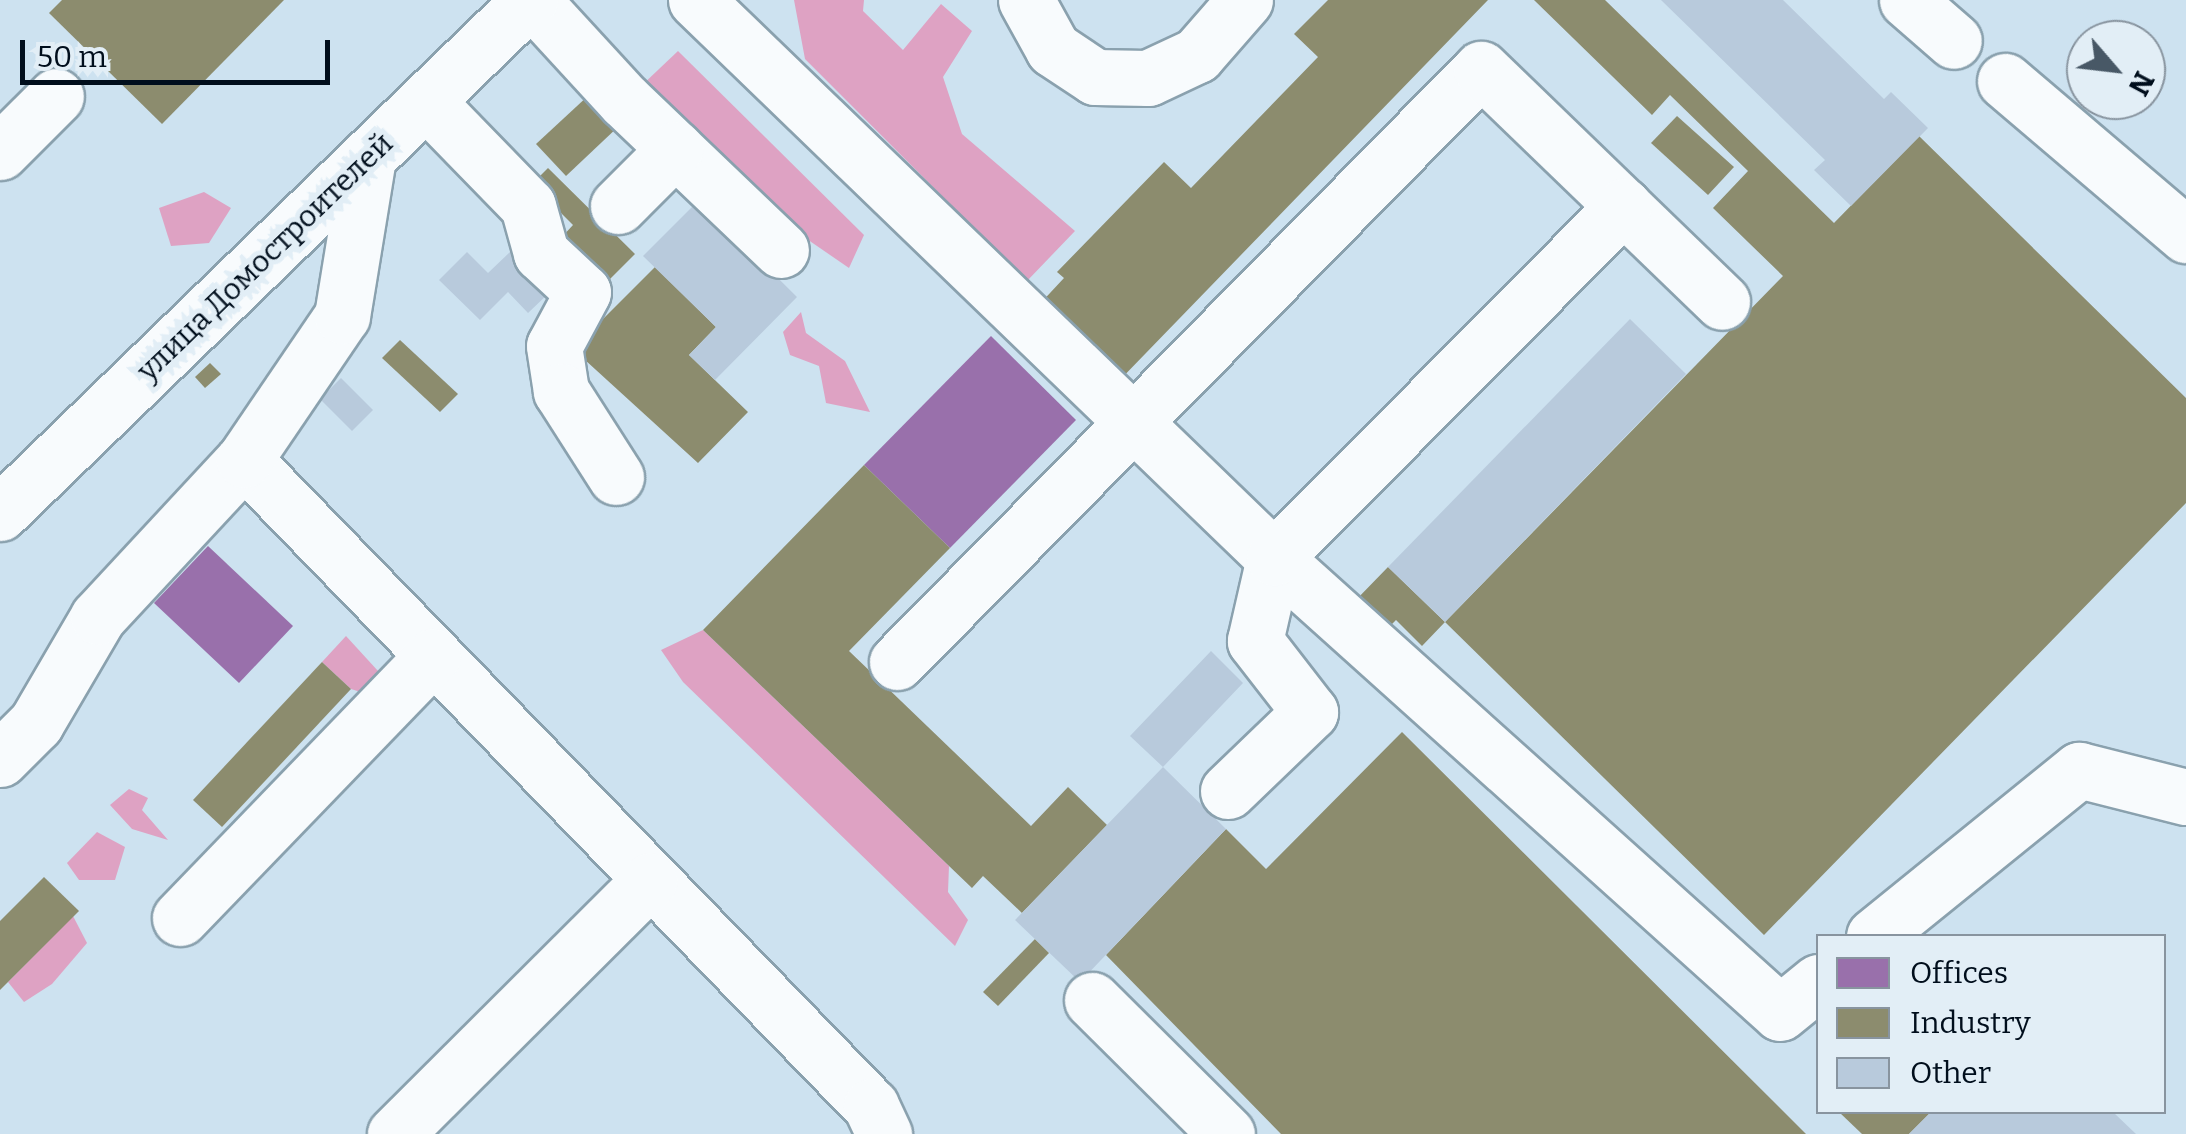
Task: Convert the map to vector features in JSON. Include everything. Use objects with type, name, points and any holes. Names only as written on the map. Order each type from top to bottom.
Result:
[{"type":"street","name":"улица Домостроителей","points":[[0,513],[531,0]]},
{"type":"street","points":[[531,0],[781,250]]},
{"type":"street","points":[[696,0],[1274,558],[1780,1013],[1816,984]]},
{"type":"street","points":[[1026,0],[1053,49],[1095,77],[1148,78],[1196,55],[1245,0]]},
{"type":"street","points":[[1907,0],[1954,42]]},
{"type":"street","points":[[897,662],[1481,69],[1722,302]]},
{"type":"street","points":[[2005,81],[2186,235]]},
{"type":"street","points":[[0,152],[56,96]]},
{"type":"street","points":[[426,101],[528,206],[541,253],[583,292],[554,346],[561,391],[616,478]]},
{"type":"street","points":[[618,206],[675,148]]},
{"type":"street","points":[[0,759],[36,724],[98,617],[244,460],[342,316],[368,157]]},
{"type":"street","points":[[1228,791],[1310,712],[1255,641],[1274,558],[1622,206]]},
{"type":"street","points":[[244,460],[871,1106],[884,1134]]},
{"type":"street","points":[[180,918],[433,656]]},
{"type":"street","points":[[1876,934],[2079,770],[2186,797]]},
{"type":"street","points":[[395,1134],[649,881]]},
{"type":"street","points":[[1092,1000],[1228,1134]]},
{"type":"shaded area","points":[[794,0],[864,0],[863,11],[903,50],[941,4],[972,31],[943,77],[962,134],[1075,231],[1027,281],[805,59]]},
{"type":"shaded area","points":[[678,51],[864,235],[849,268],[785,224],[639,88]]},
{"type":"shaded area","points":[[204,192],[231,208],[209,243],[171,246],[159,208]]},
{"type":"shaded area","points":[[801,312],[806,333],[845,361],[870,412],[826,403],[819,366],[790,355],[783,332]]},
{"type":"shaded area","points":[[703,630],[949,866],[948,892],[968,920],[955,946],[683,682],[661,650]]},
{"type":"shaded area","points":[[346,636],[389,683],[370,695],[351,689],[322,662]]},
{"type":"shaded area","points":[[129,789],[148,798],[142,810],[168,840],[132,829],[110,805]]},
{"type":"shaded area","points":[[97,832],[125,847],[115,880],[79,880],[67,863]]},
{"type":"shaded area","points":[[73,916],[87,943],[52,984],[24,1002],[8,982]]},
{"type":"building: Offices","points":[[991,336],[1076,420],[950,548],[864,465]]},
{"type":"building: Offices","points":[[208,546],[293,626],[239,683],[154,603]]},
{"type":"building: Industry","points":[[62,0],[284,0],[162,124],[49,13]]},
{"type":"building: Industry","points":[[1328,0],[1488,0],[1115,385],[1036,308],[1064,278],[1057,272],[1164,162],[1191,188],[1318,57],[1294,34]]},
{"type":"building: Industry","points":[[1534,0],[1605,0],[1834,223],[1919,136],[2186,398],[2186,503],[1764,935],[1445,622],[1783,276],[1713,208],[1748,171],[1670,95],[1652,115]]},
{"type":"building: Industry","points":[[590,94],[620,125],[566,176],[536,144]]},
{"type":"building: Industry","points":[[1677,116],[1734,167],[1708,195],[1651,143]]},
{"type":"building: Industry","points":[[548,168],[635,254],[605,284],[560,239],[573,225],[532,184]]},
{"type":"building: Industry","points":[[655,267],[716,327],[689,355],[748,412],[698,463],[573,349]]},
{"type":"building: Industry","points":[[400,340],[458,394],[440,412],[382,358]]},
{"type":"building: Industry","points":[[210,363],[221,374],[205,388],[195,377]]},
{"type":"building: Industry","points":[[864,465],[950,548],[849,651],[1031,826],[1068,787],[1107,825],[1022,913],[983,876],[972,888],[703,630]]},
{"type":"building: Industry","points":[[1388,567],[1445,622],[1422,646],[1396,620],[1384,632],[1354,602]]},
{"type":"building: Industry","points":[[322,662],[351,689],[222,827],[193,800]]},
{"type":"building: Industry","points":[[1402,732],[1806,1134],[1281,1134],[1106,955],[1226,829],[1266,869]]},
{"type":"building: Industry","points":[[44,877],[79,911],[0,990],[0,921]]},
{"type":"building: Industry","points":[[1035,939],[1049,953],[998,1006],[983,992]]},
{"type":"building: Industry","points":[[1841,1114],[1929,1114],[1909,1134],[1862,1134]]},
{"type":"building: Other","points":[[1661,0],[1783,0],[1884,99],[1891,92],[1928,128],[1851,206],[1814,170],[1825,160]]},
{"type":"building: Other","points":[[699,200],[797,297],[715,380],[689,355],[716,327],[643,256]]},
{"type":"building: Other","points":[[467,252],[488,273],[510,252],[550,292],[528,313],[508,292],[480,320],[439,280]]},
{"type":"building: Other","points":[[1630,319],[1686,374],[1445,622],[1388,567]]},
{"type":"building: Other","points":[[341,378],[373,410],[352,431],[320,399]]},
{"type":"building: Other","points":[[1211,651],[1243,683],[1163,767],[1130,736]]},
{"type":"building: Other","points":[[1163,767],[1226,829],[1080,982],[1015,920]]},
{"type":"building: Other","points":[[1929,1114],[2115,1114],[2136,1134],[1909,1134]]}]
